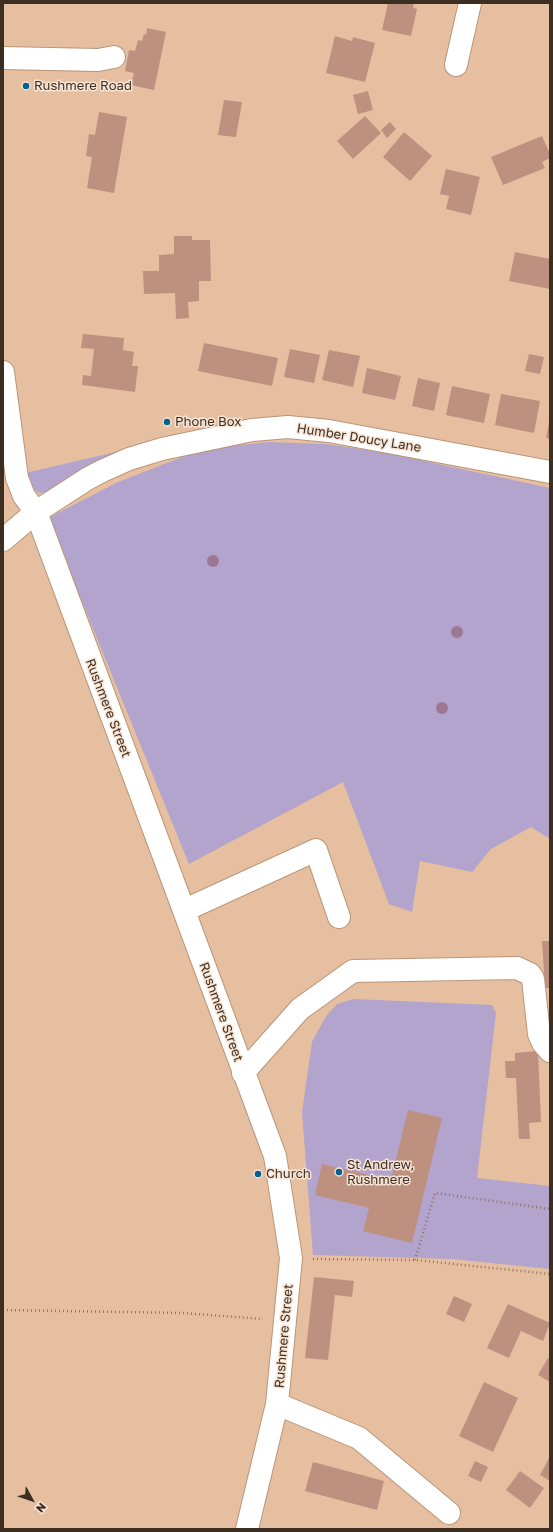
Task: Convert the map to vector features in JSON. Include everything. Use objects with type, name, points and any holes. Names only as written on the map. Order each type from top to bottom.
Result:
[{"type":"street","points":[[456,65],[470,3]]},
{"type":"street","points":[[3,58],[98,60],[114,57]]},
{"type":"street","points":[[3,372],[17,478],[24,496],[36,512]]},
{"type":"street","name":"Humber Doucy Lane","points":[[3,540],[36,512],[86,479],[129,459],[204,439],[259,429],[288,427],[329,431],[550,472]]},
{"type":"street","name":"Rushmere Street","points":[[36,512],[275,1156],[291,1258],[277,1404],[247,1529]]},
{"type":"street","points":[[184,910],[316,850],[339,918]]},
{"type":"street","points":[[243,1073],[300,1009],[353,971],[517,968],[525,971],[530,974],[533,979],[539,1034],[543,1043],[550,1050]]},
{"type":"street","points":[[277,1404],[359,1438],[449,1513]]},
{"type":"path","points":[[415,1260],[435,1193],[550,1209]]},
{"type":"path","points":[[291,1258],[415,1260],[550,1274]]},
{"type":"path","points":[[3,1310],[183,1313],[286,1321]]},
{"type":"shaded area","points":[[268,442],[326,444],[387,453],[550,488],[550,839],[531,827],[491,849],[472,872],[420,861],[412,912],[389,904],[343,782],[189,864],[48,518],[118,482],[203,449]]},
{"type":"shaded area","points":[[133,448],[49,492],[40,493],[31,487],[25,473]]},
{"type":"shaded area","points":[[353,999],[492,1005],[496,1013],[477,1178],[550,1186],[550,1269],[452,1259],[313,1255],[302,1112],[312,1042],[326,1016],[337,1004]]},
{"type":"building","points":[[388,3],[414,3],[413,8],[417,9],[411,36],[382,30]]},
{"type":"building","points":[[147,28],[166,32],[154,90],[131,85],[134,73],[125,71],[129,50],[135,51],[138,40],[142,41],[144,34],[146,35]]},
{"type":"building","points":[[335,36],[352,41],[353,37],[375,43],[365,82],[326,73]]},
{"type":"building","points":[[368,91],[373,110],[358,114],[353,95]]},
{"type":"building","points":[[224,100],[242,102],[236,137],[218,135]]},
{"type":"building","points":[[99,112],[127,117],[114,193],[87,188],[92,157],[86,156],[89,134],[95,135]]},
{"type":"building","points":[[365,116],[381,133],[353,159],[337,141]]},
{"type":"building","points":[[390,122],[396,129],[387,138],[381,130]]},
{"type":"building","points":[[404,132],[432,156],[410,181],[383,157]]},
{"type":"building","points":[[542,136],[550,154],[550,158],[542,162],[545,168],[503,185],[491,157]]},
{"type":"building","points":[[446,169],[480,177],[471,215],[446,209],[449,196],[440,194]]},
{"type":"building","points":[[174,236],[192,236],[192,240],[210,240],[211,281],[199,281],[199,301],[188,302],[189,318],[176,319],[175,293],[144,294],[143,271],[159,271],[159,255],[174,254]]},
{"type":"building","points":[[515,252],[550,259],[550,289],[509,281]]},
{"type":"building","points":[[83,334],[124,338],[123,350],[134,352],[132,366],[138,366],[135,392],[82,385],[83,375],[91,376],[94,349],[81,348]]},
{"type":"building","points":[[204,343],[278,358],[272,386],[198,371]]},
{"type":"building","points":[[290,349],[320,355],[314,383],[284,377]]},
{"type":"building","points":[[329,350],[360,356],[353,387],[322,380]]},
{"type":"building","points":[[529,354],[544,357],[540,374],[525,371]]},
{"type":"building","points":[[367,368],[401,376],[395,400],[362,393]]},
{"type":"building","points":[[418,378],[440,383],[434,411],[412,406]]},
{"type":"building","points":[[452,386],[490,394],[484,423],[446,415]]},
{"type":"building","points":[[501,394],[540,401],[534,433],[495,425]]},
{"type":"building","points":[[550,422],[550,439],[546,438]]},
{"type":"building","points":[[542,941],[550,941],[550,988],[545,988]]},
{"type":"building","points":[[538,1051],[541,1122],[529,1123],[530,1139],[519,1139],[516,1078],[506,1078],[505,1061],[515,1061],[515,1053]]},
{"type":"building","name":"St Andrew, Rushmere","points":[[408,1110],[442,1118],[412,1243],[363,1231],[369,1208],[315,1195],[322,1164],[391,1180]]},
{"type":"building","points":[[314,1277],[354,1281],[352,1297],[335,1295],[328,1360],[305,1358]]},
{"type":"building","points":[[454,1296],[472,1304],[464,1322],[446,1314]]},
{"type":"building","points":[[508,1304],[550,1323],[543,1341],[521,1331],[509,1358],[487,1348]]},
{"type":"building","points":[[548,1358],[550,1359],[550,1382],[538,1375]]},
{"type":"building","points":[[484,1382],[518,1398],[493,1452],[459,1436]]},
{"type":"building","points":[[550,1456],[550,1481],[540,1475]]},
{"type":"building","points":[[475,1461],[488,1467],[481,1482],[468,1476]]},
{"type":"building","points":[[313,1462],[384,1481],[377,1510],[305,1491]]},
{"type":"building","points":[[520,1471],[544,1488],[530,1508],[506,1490]]},
{"type":"place","name":"Rushmere Road","points":[[26,86]]},
{"type":"place","name":"Phone Box","points":[[167,422]]},
{"type":"place","name":"St Andrew, Rushmere","points":[[339,1172]]},
{"type":"place","name":"Church","points":[[258,1174]]}]
